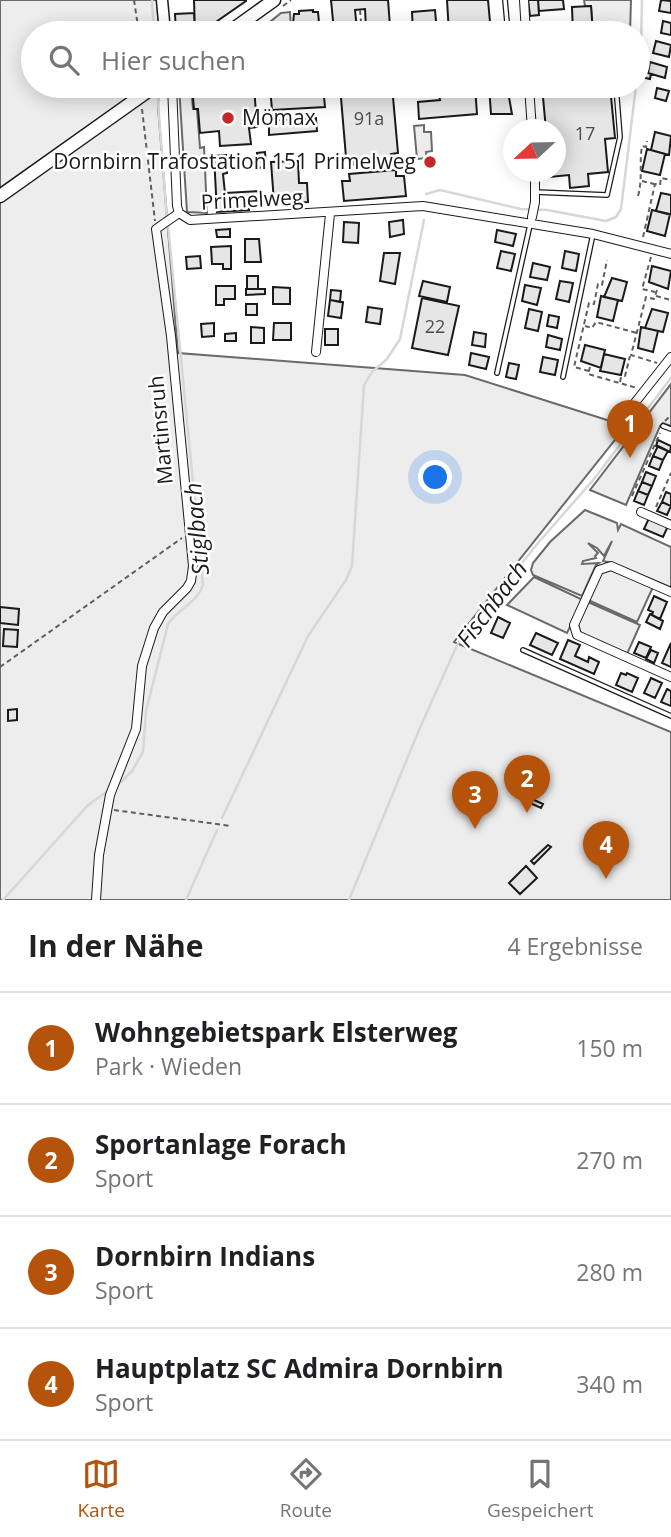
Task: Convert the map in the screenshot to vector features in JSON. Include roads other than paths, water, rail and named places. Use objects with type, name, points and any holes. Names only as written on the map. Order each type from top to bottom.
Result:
[{"type":"main road","points":[[162,0],[164,21]]},
{"type":"main road","points":[[245,21],[274,0]]},
{"type":"main road","points":[[0,196],[138,98]]},
{"type":"street","points":[[524,0],[525,21]]},
{"type":"street","name":"Primelweg","points":[[172,98],[176,216],[190,220],[330,214],[423,206],[531,221],[671,254]]},
{"type":"street","points":[[530,98],[531,119]]},
{"type":"street","points":[[531,221],[535,182]]},
{"type":"street","name":"Primelweg","points":[[316,352],[330,214]]},
{"type":"street","name":"Martinsruh","points":[[96,900],[99,855],[110,795],[136,729],[142,666],[154,628],[163,612],[191,581],[193,566],[159,228],[176,216]]},
{"type":"street","points":[[622,419],[671,357]]},
{"type":"street","points":[[641,512],[671,525]]},
{"type":"street","points":[[671,592],[611,566],[605,567],[599,570],[574,625],[577,635],[671,677]]},
{"type":"lane","points":[[505,0],[507,21]]},
{"type":"lane","points":[[535,197],[607,195],[620,137],[617,98]]},
{"type":"lane","points":[[497,373],[531,221]]},
{"type":"lane","points":[[563,377],[593,234]]},
{"type":"lane","points":[[663,426],[671,429]]},
{"type":"lane","points":[[523,650],[671,716]]},
{"type":"waterway","name":"Stiglbach","points":[[152,0],[153,21]]},
{"type":"waterway","points":[[642,0],[642,21]]},
{"type":"waterway","name":"Stiglbach","points":[[158,98],[167,219]]},
{"type":"waterway","points":[[426,194],[440,190],[521,209],[547,210],[606,221],[616,217],[621,209],[635,98]]},
{"type":"waterway","points":[[222,818],[308,636],[346,580],[352,566],[364,385],[400,339],[424,220]]},
{"type":"waterway","name":"Stiglbach","points":[[118,785],[132,771],[143,752],[146,711],[168,624],[197,596],[203,585],[168,225]]},
{"type":"waterway","name":"Fischbach","points":[[349,900],[458,643],[538,543],[594,479],[671,378]]},
{"type":"waterway","name":"Stiglbach","points":[[3,900],[87,806],[109,790]]},
{"type":"waterway","points":[[186,900],[217,830]]},
{"type":"place","name":"Mömax","points":[[228,118]]},
{"type":"place","name":"Dornbirn Trafostation 151 Primelweg","points":[[430,162]]},
{"type":"place","name":"Wohngebietspark Elsterweg","points":[[630,458]]},
{"type":"place","name":"Sportanlage Forach","points":[[527,813]]},
{"type":"place","name":"Dornbirn Indians","points":[[475,829]]},
{"type":"place","name":"Hauptplatz SC Admira Dornbirn","points":[[606,879]]}]
